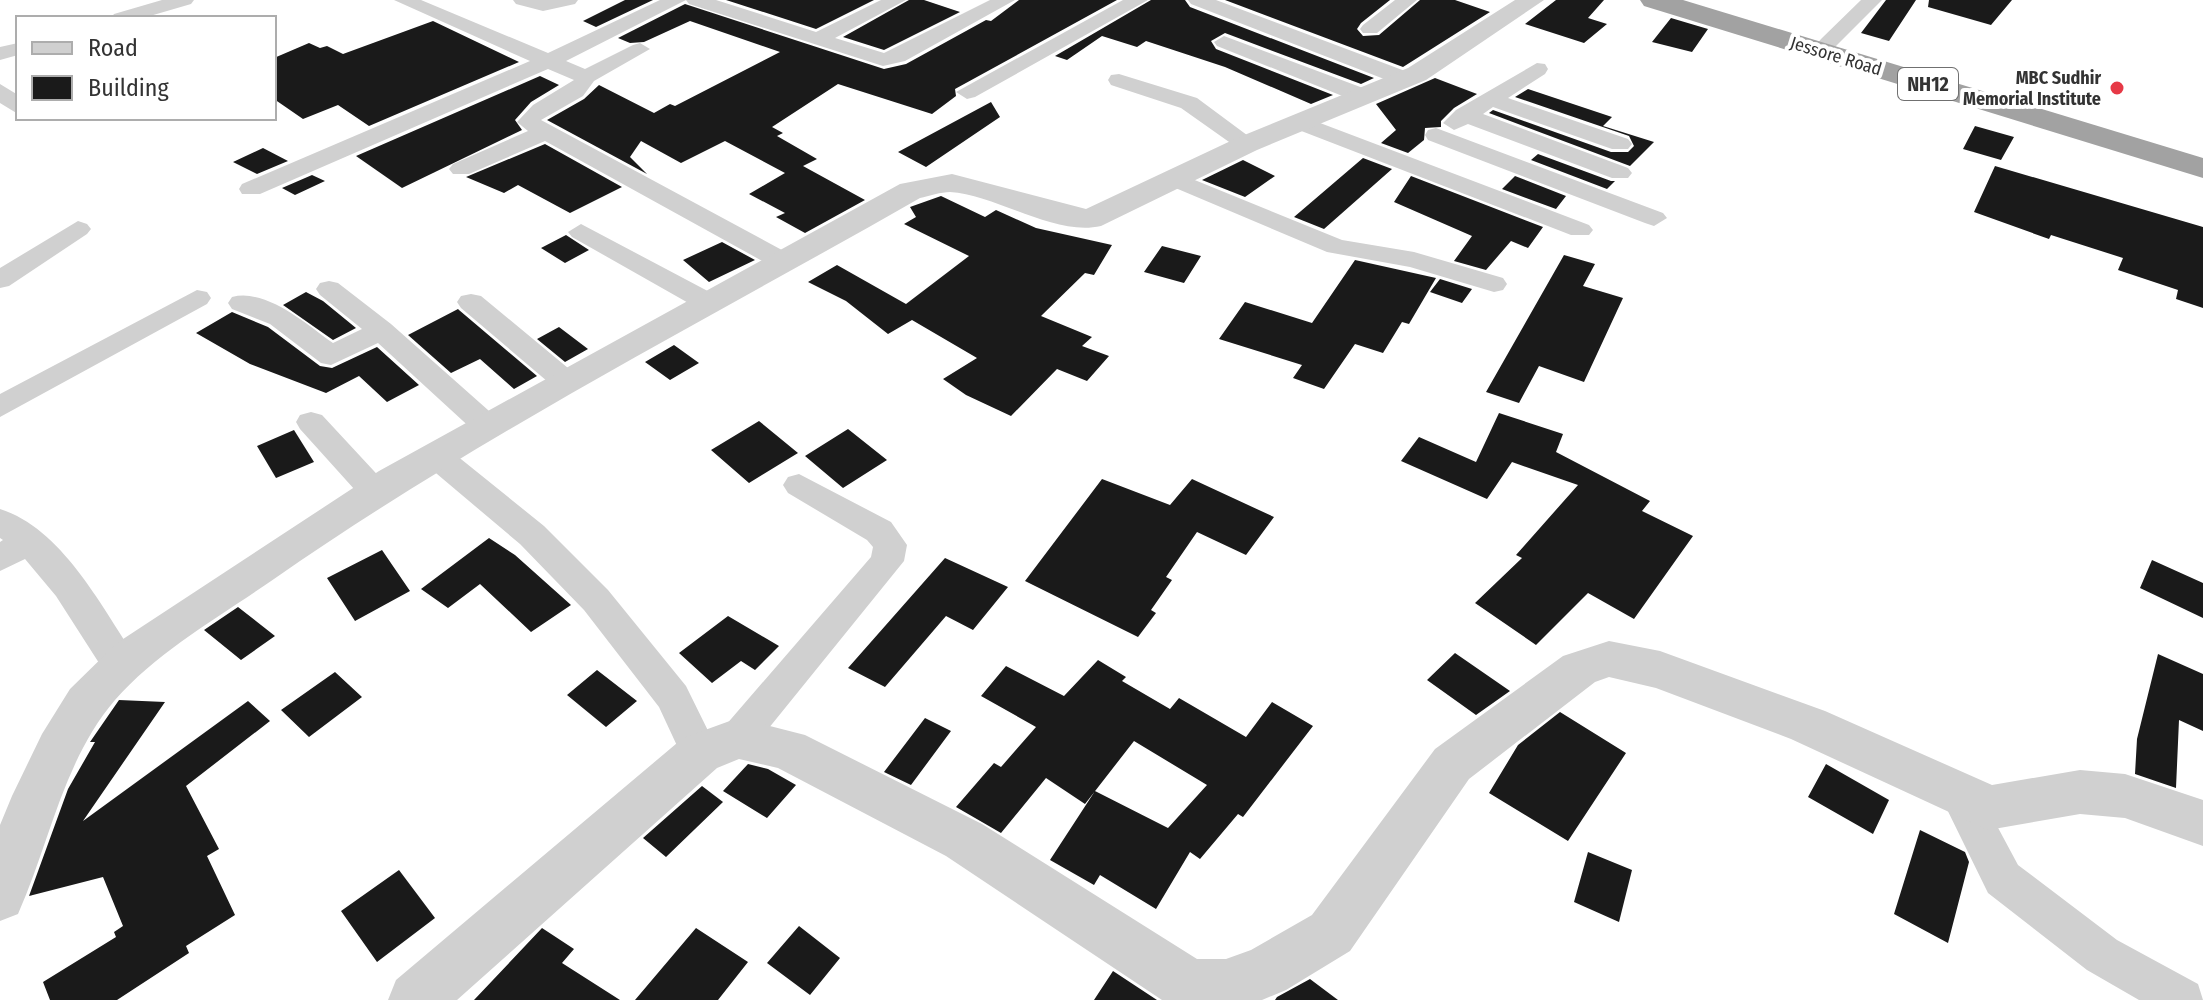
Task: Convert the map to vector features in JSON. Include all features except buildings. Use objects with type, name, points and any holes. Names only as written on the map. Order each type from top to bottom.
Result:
[{"type":"highway","name":"Jessore Road","points":[[1654,0],[2203,168]]},
{"type":"highway","name":"Jessore Road","points":[[1687,0],[2203,154]]},
{"type":"street","points":[[128,16],[184,0]]},
{"type":"street","points":[[404,0],[586,77]]},
{"type":"street","points":[[523,0],[543,5],[568,0]]},
{"type":"street","points":[[251,189],[548,61],[676,0]]},
{"type":"street","points":[[696,0],[815,40],[891,60],[1005,0]]},
{"type":"street","points":[[724,10],[745,0]]},
{"type":"street","points":[[815,40],[896,0]]},
{"type":"street","points":[[967,92],[1138,0]]},
{"type":"street","points":[[1198,0],[1405,79]]},
{"type":"street","points":[[1237,14],[1259,0]]},
{"type":"street","points":[[1370,29],[1407,0]]},
{"type":"street","points":[[0,896],[39,785],[87,702],[121,666],[314,529],[486,425],[911,190],[952,183],[1062,215],[1090,219],[1247,144],[1405,79],[1532,0]]},
{"type":"street","points":[[1828,43],[1872,0]]},
{"type":"street","points":[[1224,42],[1363,96]]},
{"type":"street","points":[[640,49],[586,77],[577,90],[529,118],[528,122],[784,262]]},
{"type":"street","points":[[1406,163],[1436,135],[1537,69]]},
{"type":"street","points":[[1119,80],[1189,103],[1247,144]]},
{"type":"street","points":[[0,91],[16,105]]},
{"type":"street","points":[[1490,99],[1620,144]]},
{"type":"street","points":[[1464,115],[1620,173]]},
{"type":"street","points":[[1299,122],[1580,230]]},
{"type":"street","points":[[461,169],[546,132]]},
{"type":"street","points":[[1436,135],[1654,218]]},
{"type":"street","points":[[1175,179],[1336,247],[1427,263],[1494,284]]},
{"type":"street","points":[[0,280],[78,229]]},
{"type":"street","points":[[581,232],[709,303]]},
{"type":"street","points":[[329,289],[381,330],[486,425]]},
{"type":"street","points":[[0,407],[197,298]]},
{"type":"street","points":[[471,302],[564,380]]},
{"type":"street","points":[[242,303],[280,318],[331,356],[381,330]]},
{"type":"street","points":[[311,422],[375,492]]},
{"type":"street","points":[[435,455],[532,535],[596,600],[719,745],[788,750],[964,840],[1190,986],[1226,987],[1267,971],[1331,933],[1452,764],[1579,669],[1609,659],[1660,670],[1808,725],[1931,778],[1988,808],[2080,792],[2125,796],[2198,812]]},
{"type":"street","points":[[416,1000],[719,745],[887,561],[890,545],[879,531],[799,485]]},
{"type":"street","points":[[0,521],[30,540],[54,564],[121,666]]},
{"type":"street","points":[[0,558],[30,540]]},
{"type":"street","points":[[1960,795],[2003,879],[2102,955],[2182,1000]]},
{"type":"place","name":"MBC Sudhir Memorial Institute","points":[[2117,88]]}]
